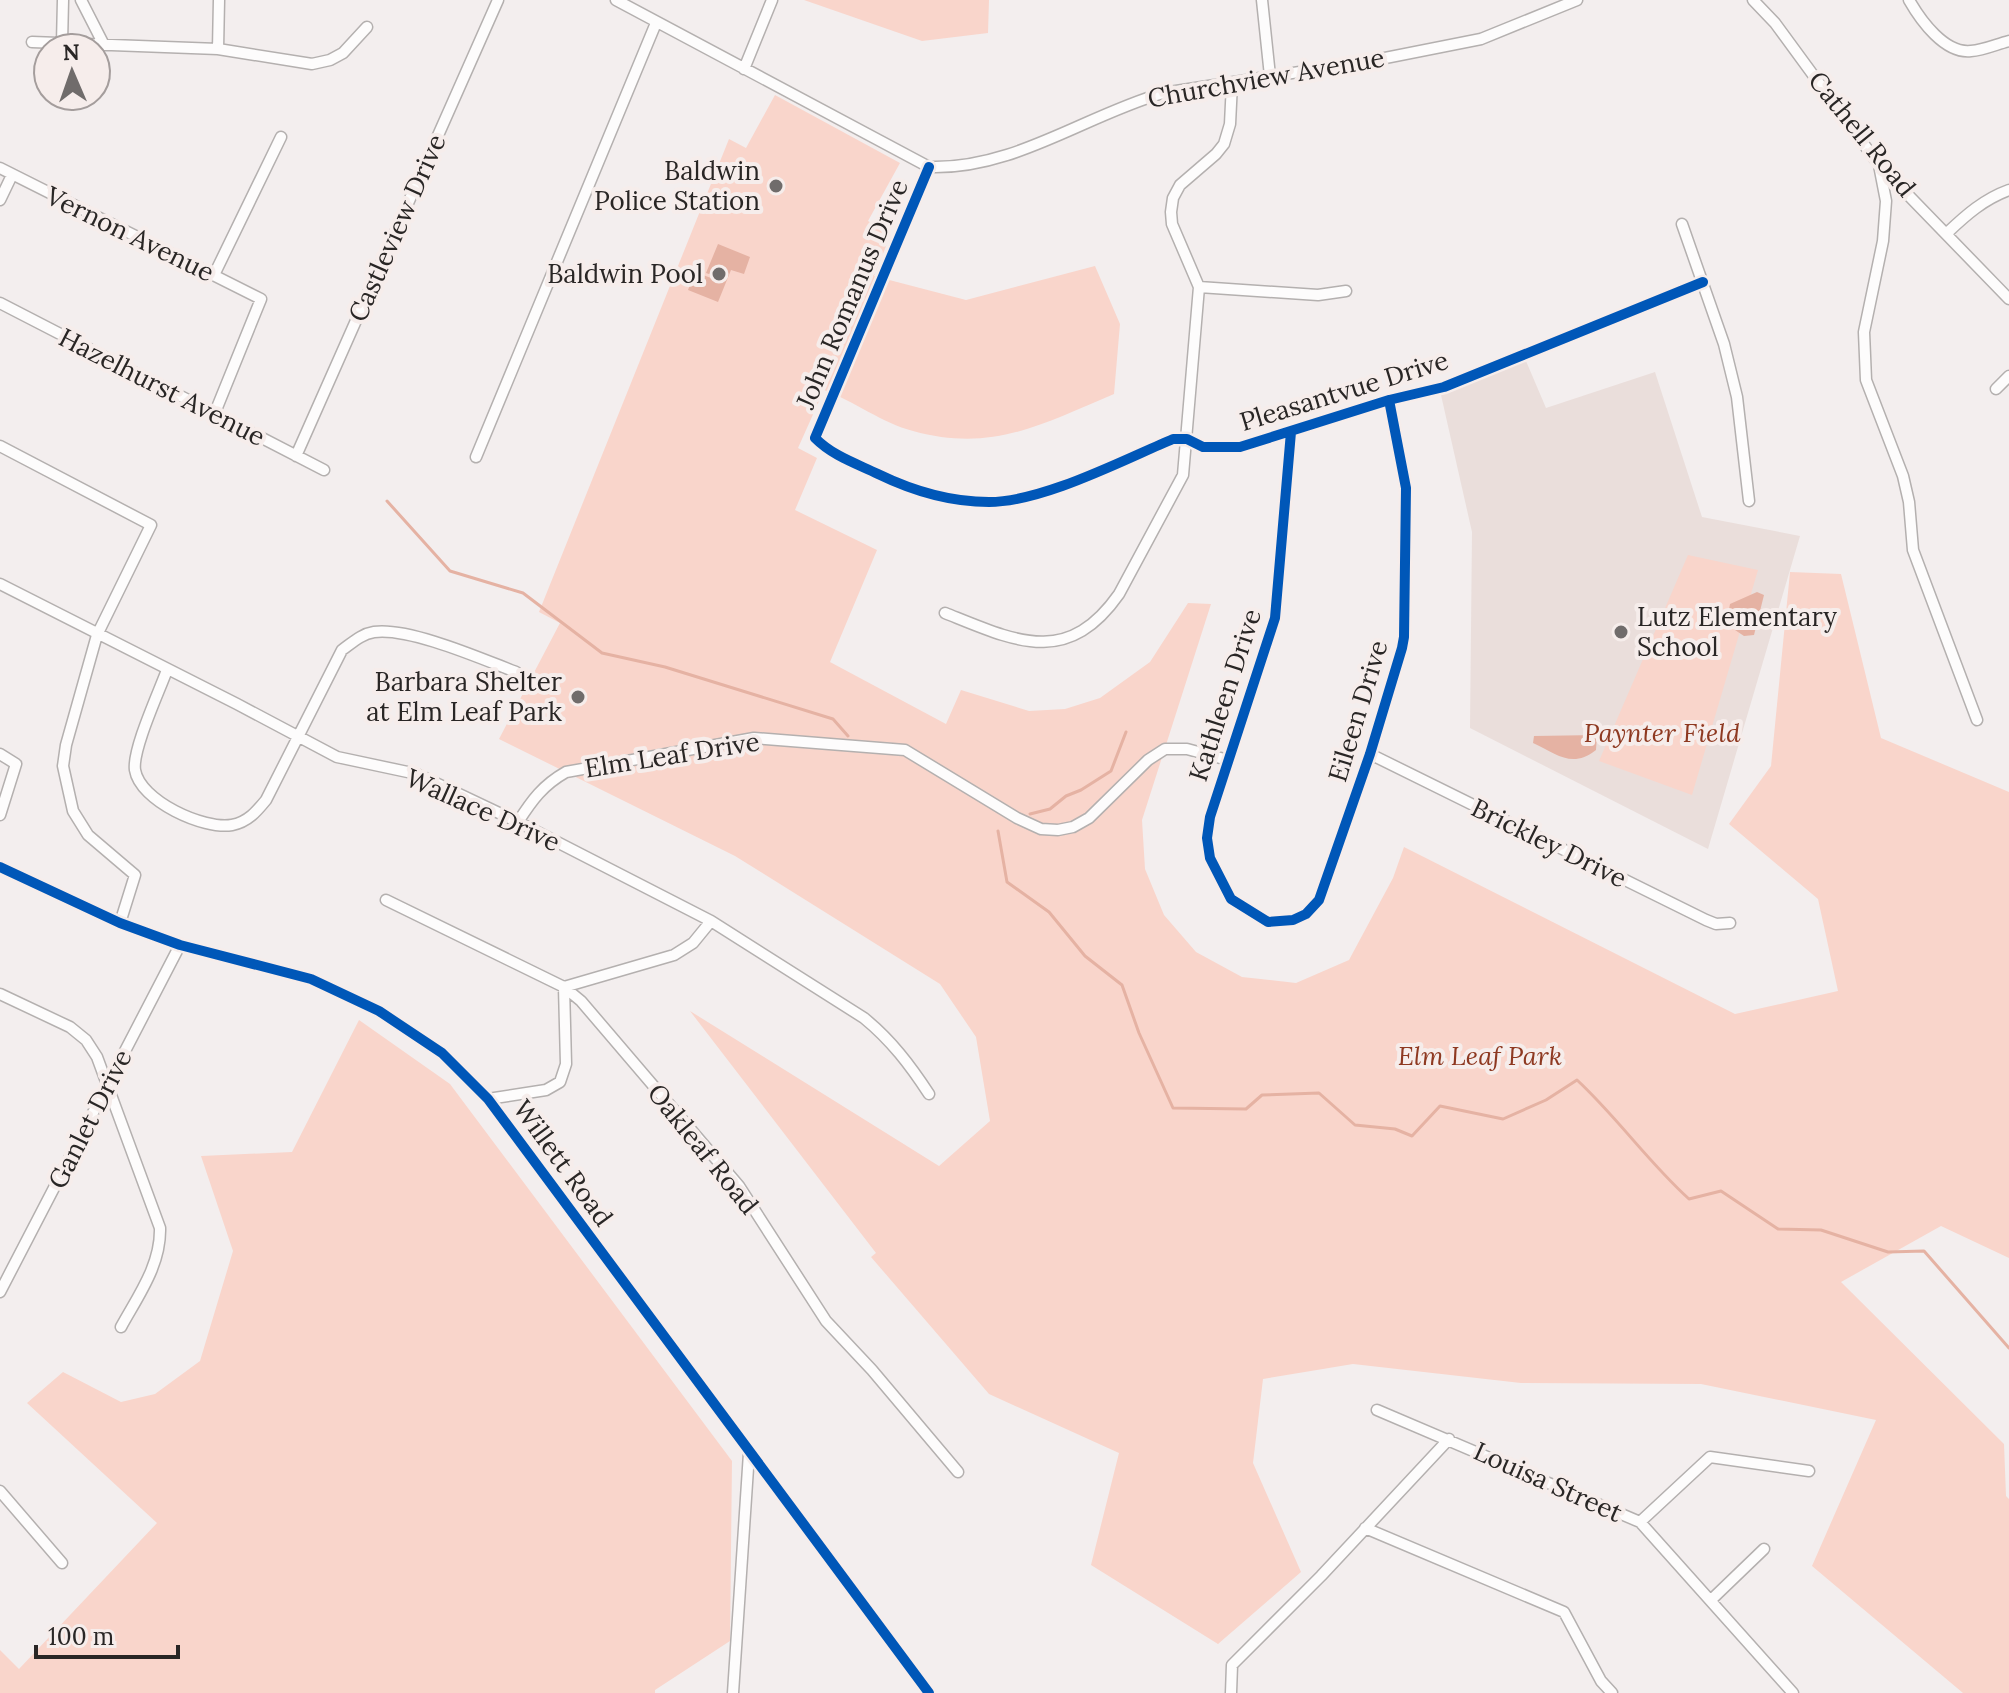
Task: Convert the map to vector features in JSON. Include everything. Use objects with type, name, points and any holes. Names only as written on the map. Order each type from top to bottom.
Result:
[{"type":"street","points":[[62,32],[63,0]]},
{"type":"street","points":[[81,0],[97,32]]},
{"type":"street","points":[[218,49],[219,0]]},
{"type":"street","name":"Castleview Drive","points":[[296,456],[498,0]]},
{"type":"street","points":[[616,0],[929,167]]},
{"type":"street","points":[[744,69],[772,0]]},
{"type":"street","points":[[1262,0],[1270,76]]},
{"type":"street","name":"Churchview Avenue","points":[[929,167],[957,168],[989,161],[1133,102],[1163,93],[1370,61],[1481,39],[1577,0]]},
{"type":"street","name":"Cathell Road","points":[[1753,0],[1775,23],[1879,165],[2009,299]]},
{"type":"street","points":[[1909,0],[1919,18],[1954,50],[1972,51],[2009,41]]},
{"type":"street","points":[[476,457],[656,23]]},
{"type":"street","points":[[112,45],[218,49],[312,64],[343,53],[367,27]]},
{"type":"street","points":[[945,613],[1014,638],[1040,643],[1063,641],[1088,628],[1106,612],[1119,594],[1183,475],[1199,287],[1172,224],[1173,198],[1189,175],[1224,144],[1230,124],[1232,83]]},
{"type":"street","points":[[214,275],[281,137]]},
{"type":"street","points":[[1879,165],[1886,201],[1883,241],[1864,332],[1866,380],[1903,476],[1909,502],[1913,550],[1977,720]]},
{"type":"street","name":"John Romanus Drive","points":[[815,438],[929,167]]},
{"type":"street","name":"Vernon Avenue","points":[[0,168],[261,299],[214,415]]},
{"type":"street","points":[[0,200],[12,175]]},
{"type":"street","points":[[1947,233],[1972,210],[2009,190]]},
{"type":"street","points":[[1682,224],[1724,344],[1737,397],[1749,501]]},
{"type":"street","name":"Pleasantvue Drive","points":[[815,438],[828,452],[904,487],[951,499],[992,502],[1065,484],[1173,439],[1187,439],[1203,447],[1240,447],[1389,400],[1444,387],[1703,282]]},
{"type":"street","points":[[1199,287],[1318,295],[1346,291]]},
{"type":"street","name":"Hazelhurst Avenue","points":[[0,303],[324,470]]},
{"type":"street","points":[[1996,389],[2009,376]]},
{"type":"street","name":"Eileen Drive","points":[[1293,920],[1306,914],[1319,900],[1370,754],[1404,637],[1406,488],[1389,400]]},
{"type":"street","name":"Kathleen Drive","points":[[1291,432],[1275,618],[1210,817],[1207,838],[1210,858],[1231,899],[1268,922],[1293,920]]},
{"type":"street","points":[[0,446],[151,525],[97,635],[63,766],[73,811],[88,835],[135,875],[120,923]]},
{"type":"street","name":"Wallace Drive","points":[[0,584],[337,757],[417,774],[711,921],[864,1018],[908,1061],[929,1094]]},
{"type":"street","points":[[167,670],[137,754],[135,771],[141,785],[154,799],[212,825],[233,825],[254,815],[266,800],[342,650],[361,636],[376,632],[448,645],[516,672]]},
{"type":"street","name":"Elm Leaf Drive","points":[[518,822],[546,783],[566,772],[754,738],[905,750],[1017,818],[1041,829],[1058,830],[1073,827],[1089,818],[1148,760],[1165,749],[1187,749],[1228,760]]},
{"type":"street","points":[[0,754],[16,764],[0,815]]},
{"type":"street","name":"Brickley Drive","points":[[1370,754],[1706,920],[1716,924],[1730,923]]},
{"type":"street","name":"Willett Road","points":[[0,867],[120,923],[180,945],[311,979],[379,1011],[442,1053],[488,1099],[929,1693]]},
{"type":"street","name":"Oakleaf Road","points":[[386,900],[564,987],[581,1001],[739,1186],[826,1321],[958,1472]]},
{"type":"street","points":[[488,1099],[546,1090],[560,1082],[566,1064],[564,987],[674,955],[693,943],[711,921]]},
{"type":"street","name":"Ganlet Drive","points":[[0,1292],[180,945]]},
{"type":"street","points":[[0,994],[70,1027],[86,1040],[108,1084],[160,1228],[155,1264],[121,1327]]},
{"type":"street","name":"Louisa Street","points":[[1377,1410],[1640,1522],[1793,1693]]},
{"type":"street","points":[[1231,1693],[1232,1665],[1321,1576],[1449,1439]]},
{"type":"street","points":[[733,1693],[749,1453]]},
{"type":"street","points":[[1640,1522],[1710,1457],[1809,1471]]},
{"type":"street","points":[[0,1491],[62,1563]]},
{"type":"street","points":[[1365,1528],[1564,1612],[1601,1681],[1612,1693]]},
{"type":"street","points":[[1711,1600],[1764,1549]]},
{"type":"shaded area","name":"Baldwin Pool","points":[[718,244],[750,257],[744,274],[731,270],[718,302],[688,290],[695,272],[711,278],[712,275],[706,273]]},
{"type":"shaded area","name":"Lutz Elementary School","points":[[1526,361],[1546,408],[1655,372],[1702,517],[1800,536],[1708,849],[1470,728],[1472,532],[1441,395]]},
{"type":"shaded area","points":[[1757,592],[1764,595],[1754,635],[1744,636],[1726,624],[1730,604]]},
{"type":"shaded area","points":[[1597,735],[1596,750],[1587,756],[1572,759],[1533,743],[1534,736]]},
{"type":"green space","points":[[804,0],[989,0],[988,33],[922,41]]},
{"type":"green space","name":"Elm Leaf Park","points":[[775,95],[900,163],[868,221],[891,234],[874,276],[966,300],[1095,266],[1120,324],[1114,394],[1016,432],[968,439],[913,431],[824,390],[798,448],[817,458],[795,510],[877,550],[830,662],[946,724],[961,690],[1029,711],[1065,709],[1100,698],[1150,662],[1188,603],[1211,604],[1142,820],[1145,869],[1164,915],[1196,952],[1242,977],[1296,983],[1349,960],[1393,878],[1404,847],[1735,1014],[1838,991],[1818,899],[1729,824],[1771,766],[1790,572],[1841,574],[1881,738],[2009,792],[2009,1258],[1941,1226],[1841,1282],[2004,1444],[2006,1496],[2009,1499],[2009,1693],[1963,1693],[1812,1566],[1876,1420],[1701,1384],[1521,1383],[1353,1364],[1263,1379],[1253,1463],[1301,1572],[1218,1644],[1091,1565],[1119,1453],[989,1394],[871,1257],[876,1253],[690,1011],[939,1166],[990,1121],[976,1037],[940,984],[735,856],[499,739],[560,623],[539,612],[729,139],[746,148]]},
{"type":"green space","name":"Paynter Field","points":[[1688,555],[1758,570],[1692,795],[1599,761]]},
{"type":"green space","points":[[359,1020],[450,1084],[732,1461],[730,1641],[655,1690],[655,1693],[0,1693],[0,1650],[19,1669],[157,1523],[27,1403],[63,1372],[121,1402],[155,1394],[200,1361],[233,1251],[201,1156],[292,1152]]},
{"type":"waterway","points":[[387,501],[450,571],[523,593],[602,653],[665,667],[833,719],[848,736]]},
{"type":"waterway","points":[[1030,814],[1050,809],[1066,796],[1111,771],[1126,732]]},
{"type":"waterway","points":[[998,831],[1007,882],[1049,912],[1085,956],[1122,985],[1139,1033],[1173,1108],[1246,1109],[1262,1095],[1319,1093],[1355,1125],[1395,1129],[1412,1136],[1440,1106],[1503,1119],[1546,1100],[1577,1080],[1689,1199],[1721,1191],[1778,1229],[1821,1230],[1888,1252],[1924,1251],[2009,1348]]},
{"type":"cycle path","points":[[929,167],[815,438],[837,454],[891,480],[960,500],[989,502],[1034,495],[1058,488],[1173,439],[1187,439],[1203,447],[1240,447],[1389,400],[1444,387],[1703,282]]},
{"type":"cycle path","points":[[1291,432],[1275,618],[1210,817],[1207,838],[1210,858],[1231,899],[1268,922],[1293,920],[1306,914],[1319,900],[1370,754],[1402,648],[1406,488],[1389,400]]},
{"type":"cycle path","points":[[0,867],[120,923],[180,945],[311,979],[379,1011],[442,1053],[488,1099],[929,1693]]},
{"type":"place","name":"Baldwin Police Station","points":[[776,186]]},
{"type":"place","name":"Baldwin Pool","points":[[719,274]]},
{"type":"place","name":"Lutz Elementary School","points":[[1621,632]]},
{"type":"place","name":"Barbara Shelter at Elm Leaf Park","points":[[578,697]]}]
